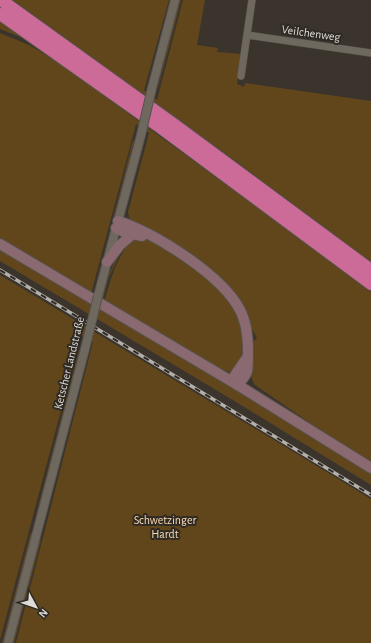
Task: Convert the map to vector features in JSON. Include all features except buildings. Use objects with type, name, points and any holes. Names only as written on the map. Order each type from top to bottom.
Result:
[{"type":"highway","points":[[1,0],[175,125],[371,270]]},
{"type":"highway","points":[[0,14],[157,125],[371,284]]},
{"type":"main road","points":[[117,225],[124,232],[156,239]]},
{"type":"main road","points":[[117,225],[141,231],[184,256],[215,281],[230,296],[240,310],[245,321],[248,344],[247,373],[257,397]]},
{"type":"main road","points":[[107,262],[120,244],[133,234]]},
{"type":"main road","points":[[0,244],[234,383],[371,468]]},
{"type":"main road","points":[[234,383],[248,356]]},
{"type":"main road","points":[[234,383],[247,373]]},
{"type":"street","name":"Ketscher Landstraße","points":[[8,643],[176,0]]},
{"type":"street","points":[[241,76],[252,0]]},
{"type":"street","name":"Veilchenweg","points":[[247,35],[371,53]]},
{"type":"green space","points":[[13,0],[169,0],[144,90],[157,100],[183,0],[205,0],[197,45],[218,48],[217,52],[241,54],[237,84],[244,87],[245,83],[371,101],[371,262],[237,162]]},
{"type":"green space","points":[[179,0],[181,0],[158,89],[158,87]]},
{"type":"green space","points":[[0,21],[25,39],[0,29]]},
{"type":"green space","points":[[0,33],[29,45],[56,61],[371,292],[371,464],[255,385],[251,366],[252,346],[253,342],[257,338],[237,297],[130,223],[128,212],[149,133],[136,124],[91,294],[0,241]]},
{"type":"green space","points":[[133,140],[133,145],[94,294]]},
{"type":"green space","points":[[143,143],[144,143],[126,211]]},
{"type":"green space","points":[[142,238],[154,242],[179,256],[216,286],[233,306],[238,314],[241,324],[244,354],[233,371],[229,372],[217,367],[104,302],[122,253],[133,239]]},
{"type":"green space","points":[[125,244],[108,279],[103,299],[101,299],[111,270]]},
{"type":"green space","points":[[0,248],[371,471],[371,485],[236,402],[0,261]]},
{"type":"green space","name":"Schwetzinger Hardt","points":[[0,275],[371,499],[371,643],[16,643],[93,342],[81,335],[0,640]]},
{"type":"green space","points":[[80,346],[77,363],[36,515]]},
{"type":"green space","points":[[88,350],[89,351],[44,524],[44,519]]},
{"type":"green space","points":[[31,532],[32,535],[5,643],[2,643]]},
{"type":"green space","points":[[41,540],[14,643],[12,643],[38,542]]},
{"type":"railway","points":[[0,270],[371,495]]}]
